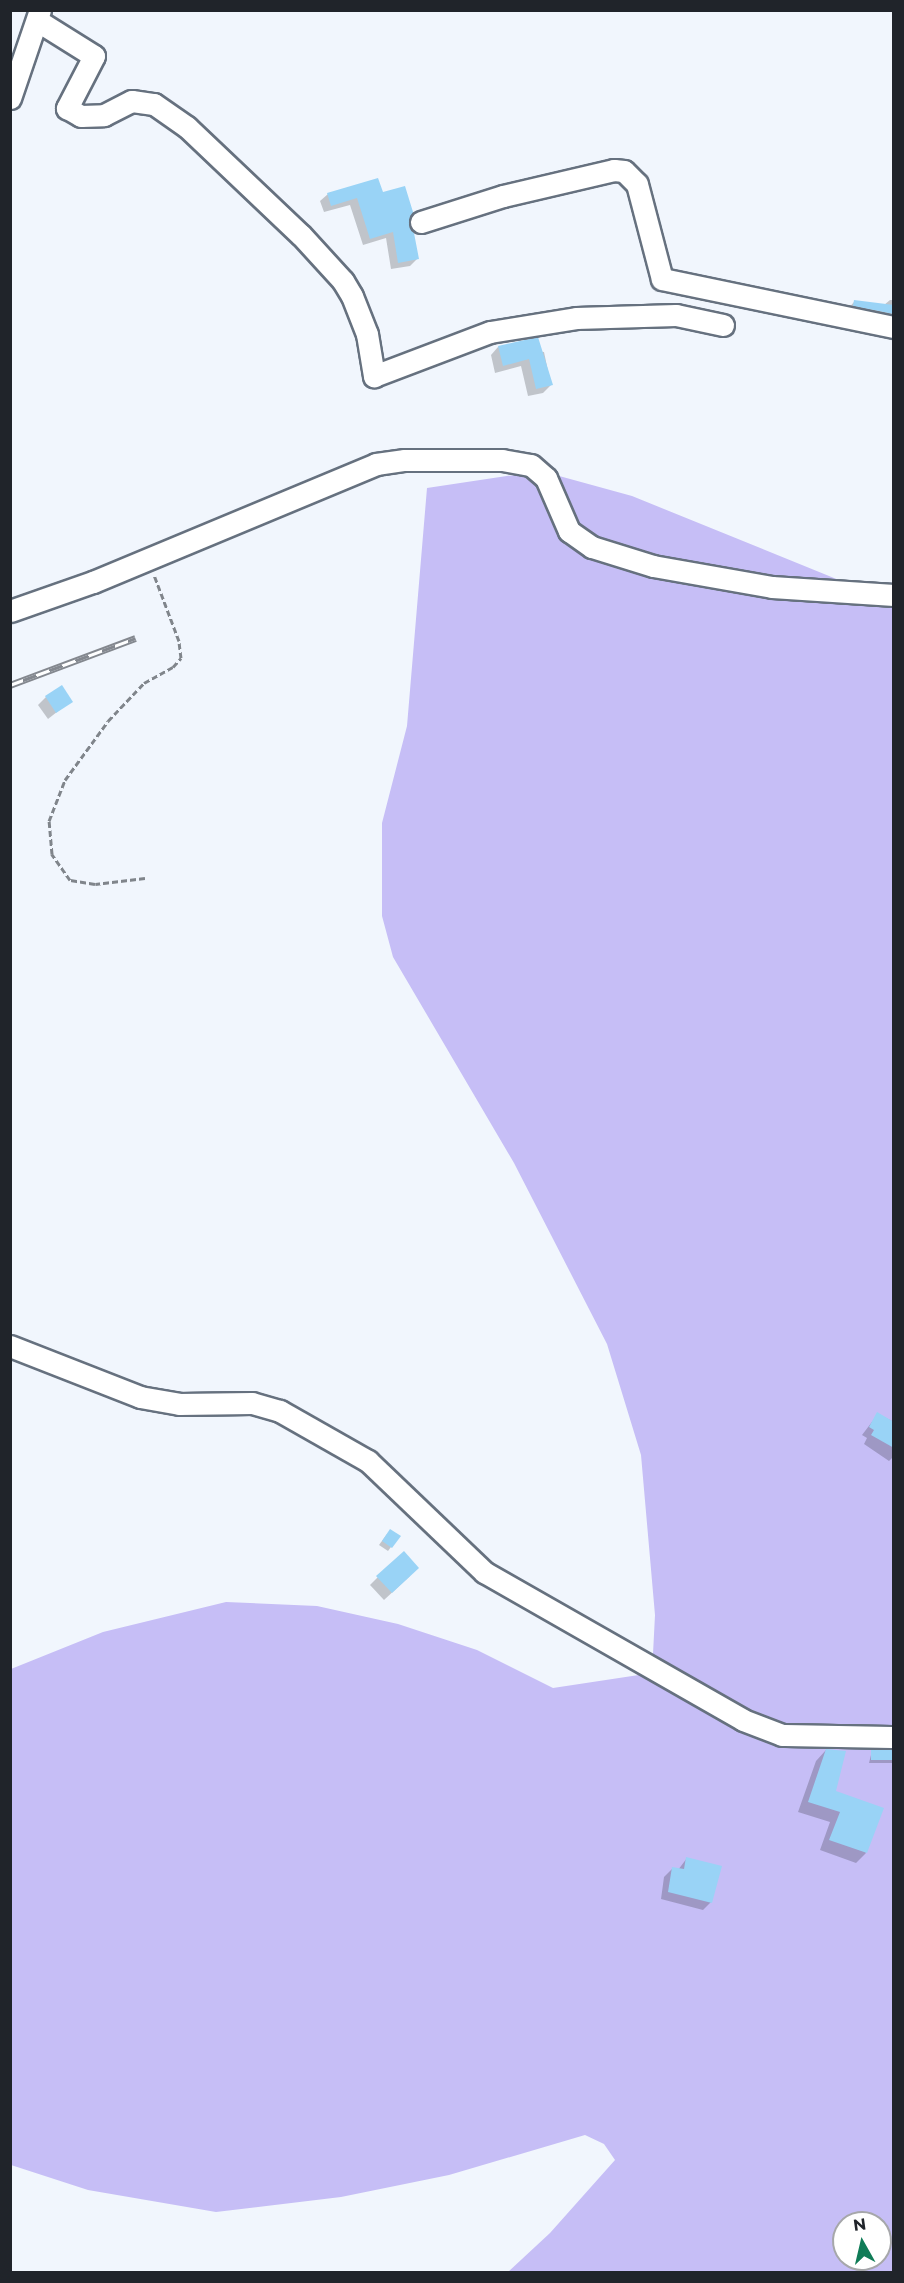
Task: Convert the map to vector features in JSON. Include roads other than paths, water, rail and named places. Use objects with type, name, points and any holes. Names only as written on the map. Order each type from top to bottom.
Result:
[{"type":"street","points":[[10,98],[39,16],[94,56],[67,108],[81,116],[104,115],[132,101],[154,104],[187,127],[301,235],[344,281],[367,334],[374,376],[490,332],[576,318],[676,315],[723,325]]},
{"type":"street","points":[[421,222],[503,196],[614,170],[624,171],[637,184],[662,279],[894,327]]},
{"type":"street","points":[[10,611],[150,558],[387,461],[502,460],[531,465],[546,478],[569,531],[592,546],[689,574],[772,587],[894,595]]},
{"type":"street","points":[[10,1346],[140,1397],[179,1404],[252,1403],[280,1411],[368,1461],[484,1572],[742,1720],[782,1735],[894,1737]]},
{"type":"railway","points":[[10,685],[136,638]]}]
